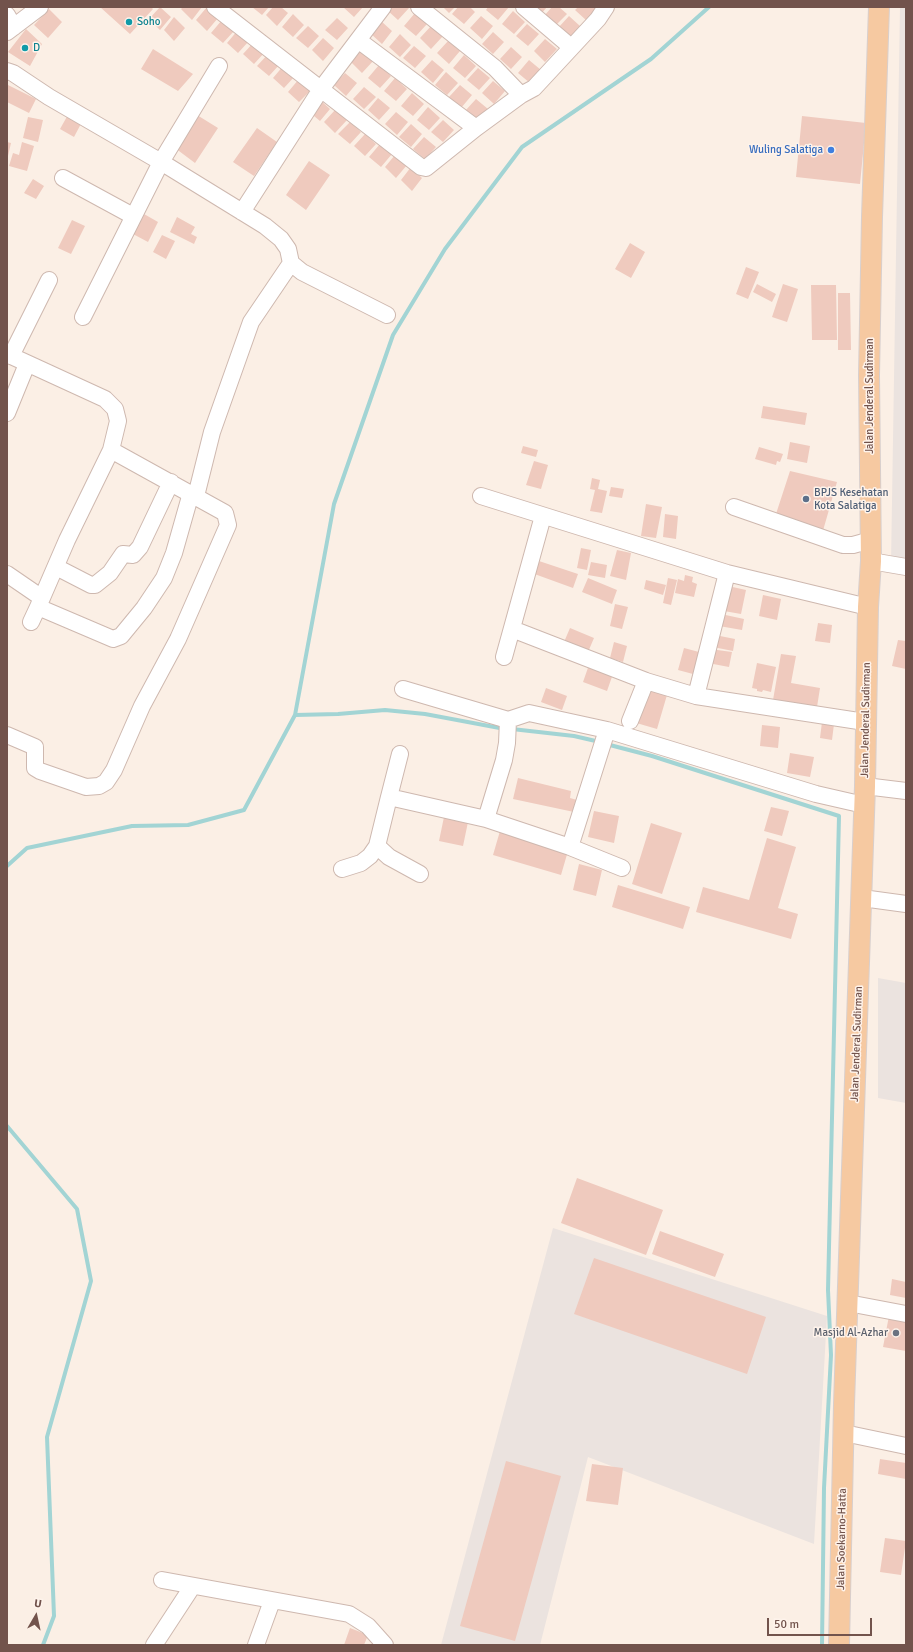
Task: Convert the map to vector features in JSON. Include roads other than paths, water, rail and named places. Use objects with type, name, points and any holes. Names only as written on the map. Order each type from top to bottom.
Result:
[{"type":"main road","name":"Jalan Jenderal Sudirman","points":[[844,1433],[865,796],[868,607],[871,561],[869,375],[871,225],[879,7]]},
{"type":"main road","name":"Jalan Soekarno-Hatta","points":[[839,1645],[844,1433]]},
{"type":"street","points":[[9,25],[40,7]]},
{"type":"street","points":[[215,7],[421,167],[426,168],[476,128],[521,95],[534,88],[598,19],[606,7]]},
{"type":"street","points":[[242,212],[321,89],[383,7]]},
{"type":"street","points":[[419,7],[495,68],[521,95]]},
{"type":"street","points":[[524,7],[571,47]]},
{"type":"street","points":[[358,40],[476,128]]},
{"type":"street","points":[[84,317],[161,162],[219,66]]},
{"type":"street","points":[[7,71],[13,73],[49,97],[161,162],[265,226],[281,239],[288,249],[291,263],[302,272],[387,315]]},
{"type":"street","points":[[62,178],[133,216]]},
{"type":"street","points":[[7,574],[40,602],[113,639],[121,636],[144,608],[164,578],[194,494],[212,432],[251,322],[291,263]]},
{"type":"street","points":[[31,622],[112,450],[118,421],[115,409],[105,399],[9,355],[49,280]]},
{"type":"street","points":[[7,413],[27,364]]},
{"type":"street","points":[[7,735],[35,748],[35,768],[40,771],[86,787],[99,786],[110,776],[142,706],[178,639],[228,525],[225,513],[194,494],[112,450]]},
{"type":"street","points":[[56,567],[91,585],[94,585],[110,573],[124,554],[134,554],[140,547],[171,482]]},
{"type":"street","points":[[481,496],[727,573],[868,607]]},
{"type":"street","points":[[734,507],[843,544],[853,545],[870,540]]},
{"type":"street","points":[[504,657],[543,516]]},
{"type":"street","points":[[871,561],[906,567]]},
{"type":"street","points":[[696,696],[727,573]]},
{"type":"street","points":[[512,629],[646,681],[696,696],[865,722]]},
{"type":"street","points":[[630,721],[646,681]]},
{"type":"street","points":[[403,689],[507,730]]},
{"type":"street","points":[[486,819],[504,760],[507,730],[529,713],[603,740],[816,794],[865,796],[906,792]]},
{"type":"street","points":[[570,847],[603,740]]},
{"type":"street","points":[[342,869],[360,863],[370,856],[377,846],[400,754]]},
{"type":"street","points":[[389,797],[486,819],[570,847],[622,868]]},
{"type":"street","points":[[377,846],[389,857],[420,874]]},
{"type":"street","points":[[862,898],[906,904]]},
{"type":"street","points":[[848,1303],[906,1314]]},
{"type":"street","points":[[844,1433],[906,1446]]},
{"type":"street","points":[[162,1580],[192,1587],[323,1608],[349,1614],[368,1626],[384,1645]]},
{"type":"street","points":[[154,1645],[192,1587]]},
{"type":"street","points":[[256,1645],[272,1601]]},
{"type":"waterway","points":[[7,866],[27,848],[132,826],[188,825],[244,810],[295,715],[334,504],[393,335],[445,249],[522,147],[651,59],[709,7]]},
{"type":"waterway","points":[[295,715],[338,714],[385,710],[425,714],[505,729]]},
{"type":"waterway","points":[[512,729],[574,736],[600,742]]},
{"type":"waterway","points":[[606,744],[652,756],[839,816],[828,1290],[831,1355],[824,1488],[822,1645]]},
{"type":"waterway","points":[[7,1126],[77,1209],[91,1281],[47,1437],[54,1616],[43,1645]]},
{"type":"place","name":"Soho","points":[[129,22]]},
{"type":"place","name":"D","points":[[25,48]]},
{"type":"place","name":"Wuling Salatiga","points":[[831,150]]},
{"type":"place","name":"BPJS Kesehatan Kota Salatiga","points":[[806,499]]},
{"type":"place","name":"Masjid Al-Azhar","points":[[896,1333]]}]
